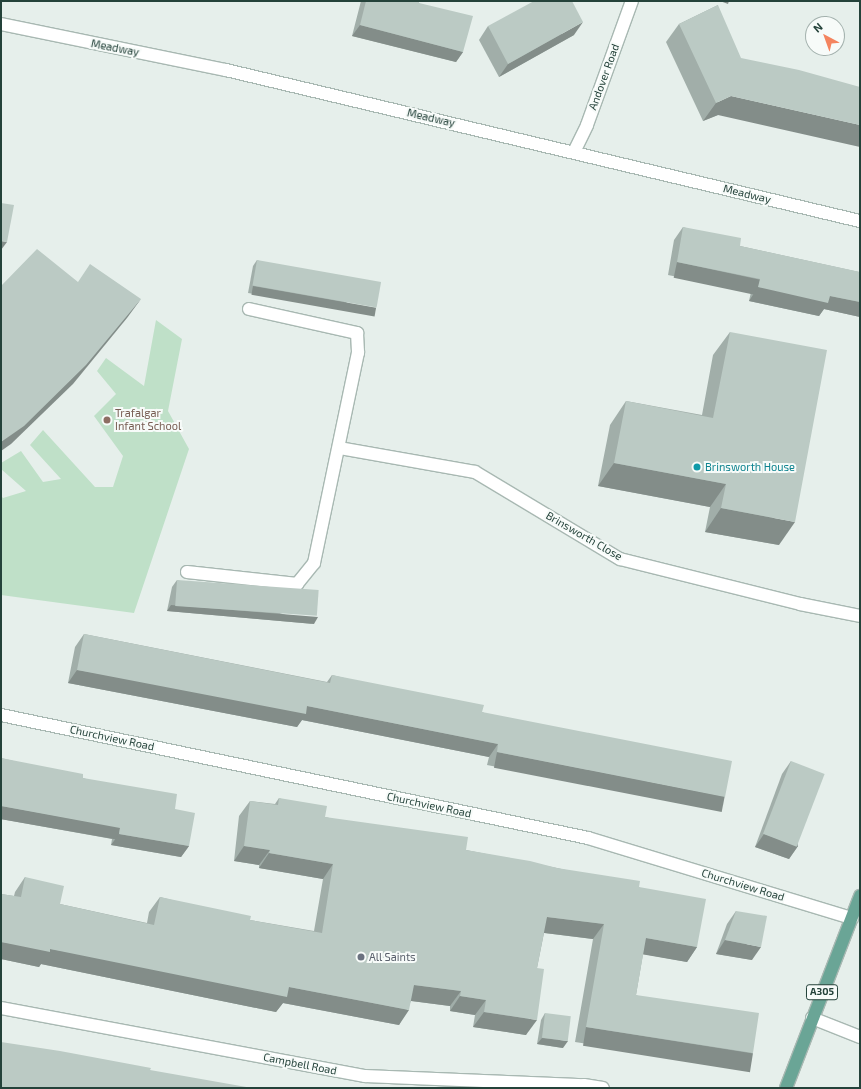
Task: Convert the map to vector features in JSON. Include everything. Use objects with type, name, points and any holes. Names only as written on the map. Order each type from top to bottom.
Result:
[{"type":"main road","name":"A305","points":[[786,1088],[860,896]]},
{"type":"street","name":"Andover Road","points":[[574,152],[587,125],[632,1]]},
{"type":"street","name":"Meadway","points":[[1,24],[226,70],[860,221]]},
{"type":"street","points":[[187,572],[297,584],[314,563],[358,353],[357,333],[248,308]]},
{"type":"street","name":"Brinsworth Close","points":[[339,448],[475,472],[620,559],[778,599],[860,616]]},
{"type":"street","name":"Churchview Road","points":[[1,715],[588,838],[852,918]]},
{"type":"street","name":"Campbell Road","points":[[1,1008],[365,1076],[501,1085],[603,1088]]},
{"type":"street","points":[[812,1018],[860,1037]]},
{"type":"green space","points":[[156,320],[182,339],[168,411],[189,449],[134,613],[1,595],[1,496],[3,498],[26,491],[1,469],[1,463],[21,451],[43,482],[61,479],[30,445],[43,430],[95,487],[113,487],[123,456],[94,416],[116,394],[97,371],[106,358],[144,386]]},
{"type":"building","points":[[366,1],[419,1],[419,3],[473,16],[463,52],[360,25]]},
{"type":"building","points":[[534,1],[572,1],[583,22],[508,64],[488,26]]},
{"type":"building","points":[[718,5],[741,58],[799,70],[860,87],[860,125],[731,96],[716,103],[679,24]]},
{"type":"building","points":[[1,203],[14,205],[7,242],[1,241]]},
{"type":"building","points":[[683,227],[741,238],[740,246],[860,272],[860,302],[830,296],[828,303],[758,287],[760,279],[677,262]]},
{"type":"building","points":[[37,249],[78,282],[90,264],[141,299],[86,365],[24,426],[1,442],[1,286]]},
{"type":"building","points":[[257,260],[381,282],[377,307],[252,286]]},
{"type":"building","name":"Brinsworth House","points":[[730,332],[827,350],[795,522],[721,508],[726,484],[614,463],[626,401],[713,418]]},
{"type":"building","points":[[177,580],[319,590],[317,616],[175,606]]},
{"type":"building","points":[[84,634],[330,683],[332,675],[484,705],[482,712],[732,761],[725,797],[497,752],[498,744],[307,706],[306,714],[77,670]]},
{"type":"building","points":[[1,758],[83,774],[83,778],[177,794],[175,809],[195,813],[189,846],[119,834],[120,828],[1,806]]},
{"type":"building","points":[[791,761],[825,774],[797,847],[763,834]]},
{"type":"building","points":[[279,798],[327,806],[325,817],[468,837],[466,850],[530,861],[557,868],[640,881],[639,887],[706,899],[697,947],[646,938],[636,995],[759,1013],[753,1053],[586,1027],[604,924],[547,917],[537,968],[544,969],[537,1020],[484,1012],[486,1000],[460,996],[461,991],[414,985],[409,1010],[289,987],[287,997],[50,949],[50,952],[1,942],[1,894],[21,897],[25,877],[64,886],[60,904],[154,925],[160,897],[251,916],[250,920],[322,933],[333,864],[269,853],[270,850],[244,846],[250,801],[278,805]]},
{"type":"building","points":[[736,911],[767,916],[761,947],[725,940]]},
{"type":"building","points":[[545,1013],[571,1016],[568,1041],[542,1038]]},
{"type":"building","points":[[1,1042],[60,1051],[151,1068],[150,1070],[252,1088],[1,1088]]},
{"type":"place","name":"Trafalgar Infant School","points":[[107,420]]},
{"type":"place","name":"Brinsworth House","points":[[697,467]]},
{"type":"place","name":"All Saints","points":[[361,957]]}]
